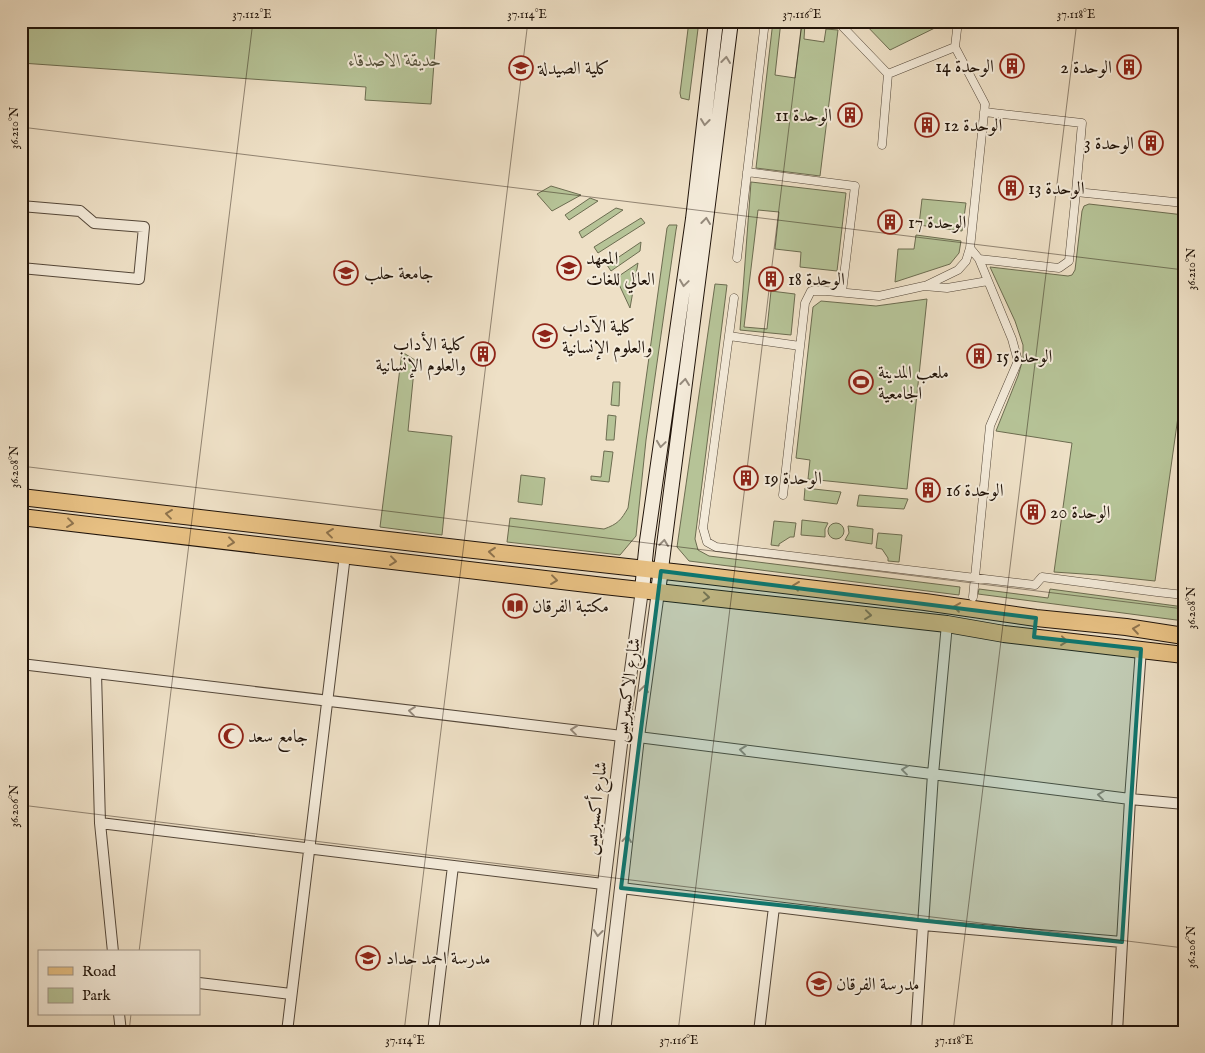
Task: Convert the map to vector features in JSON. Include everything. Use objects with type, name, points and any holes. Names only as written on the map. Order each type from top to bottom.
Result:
[{"type":"main road","points":[[652,570],[647,541],[693,219],[716,21]]},
{"type":"main road","points":[[650,591],[708,211],[731,21]]},
{"type":"main road","points":[[21,497],[925,602],[1184,636]]},
{"type":"main road","points":[[21,518],[946,624],[1034,637],[1184,655]]},
{"type":"main road","points":[[1034,637],[1036,618]]},
{"type":"street","points":[[737,258],[764,21]]},
{"type":"street","points":[[841,21],[841,25],[888,74],[882,145]]},
{"type":"street","points":[[783,495],[805,303],[811,291],[879,296],[924,286],[958,270],[966,260],[970,248],[985,104],[955,47],[958,21]]},
{"type":"street","points":[[888,74],[955,47]]},
{"type":"street","points":[[979,259],[1058,268],[1070,261],[1082,123],[984,112]]},
{"type":"street","points":[[747,172],[855,186],[842,292]]},
{"type":"street","points":[[1076,192],[1184,203]]},
{"type":"street","points":[[21,206],[80,211],[94,223],[144,227],[139,279],[21,268]]},
{"type":"street","points":[[970,248],[979,259],[1012,340],[1018,360],[990,426],[973,597]]},
{"type":"street","points":[[924,286],[947,288],[988,281]]},
{"type":"street","points":[[734,298],[703,528],[707,542],[716,547],[1036,585],[1042,577],[1184,594]]},
{"type":"street","points":[[729,336],[800,346]]},
{"type":"street","points":[[287,1032],[345,555]]},
{"type":"street","name":"شارع أكسبريس","points":[[586,1032],[622,736],[650,591]]},
{"type":"street","name":"شارع الاكسبريس","points":[[604,1032],[638,737],[650,591]]},
{"type":"street","points":[[916,1032],[933,774],[946,624]]},
{"type":"street","points":[[1117,1032],[1130,799],[1141,649]]},
{"type":"street","points":[[21,664],[622,736]]},
{"type":"street","points":[[96,673],[100,823],[113,950]]},
{"type":"street","points":[[638,737],[1130,799],[1184,804]]},
{"type":"street","points":[[100,823],[604,884]]},
{"type":"street","points":[[433,1032],[453,866]]},
{"type":"street","points":[[622,888],[923,925],[1122,942]]},
{"type":"street","points":[[759,1032],[774,907]]},
{"type":"street","points":[[200,983],[291,994]]},
{"type":"street","points":[[119,1016],[121,1032]]},
{"type":"highlighted area","points":[[661,571],[1036,618],[1034,637],[1141,649],[1122,942],[621,888]]},
{"type":"green space","name":"حديقة الاصدقاء","points":[[21,21],[437,21],[431,104],[365,100],[366,87],[21,63]]},
{"type":"green space","points":[[689,21],[699,21],[689,100],[681,98],[680,93]]},
{"type":"green space","points":[[773,21],[781,21],[775,75],[795,78],[802,23],[805,23],[804,39],[824,42],[826,29],[838,30],[820,176],[756,168]]},
{"type":"green space","points":[[862,21],[949,21],[890,50]]},
{"type":"green space","points":[[751,182],[846,193],[837,271],[800,267],[801,252],[775,249],[779,212],[758,210],[744,327],[767,329],[771,291],[795,294],[791,335],[740,330]]},
{"type":"green space","points":[[551,186],[581,195],[552,211],[537,194]]},
{"type":"green space","points":[[590,198],[598,201],[569,220],[565,215]]},
{"type":"green space","points":[[922,199],[966,203],[962,231],[919,225]]},
{"type":"green space","points":[[1089,204],[1184,215],[1184,374],[1155,581],[1054,572],[1072,443],[996,431],[1018,376],[1023,359],[1023,345],[1015,321],[990,267],[1072,275],[1075,270],[1082,211],[1084,206]]},
{"type":"green space","points":[[616,208],[623,210],[582,238],[579,232]]},
{"type":"green space","points":[[641,218],[645,223],[598,253],[594,247]]},
{"type":"green space","points":[[669,225],[677,225],[646,440],[636,536],[620,555],[507,542],[510,518],[604,529],[619,521],[628,508],[667,228]]},
{"type":"green space","points":[[916,235],[961,241],[959,253],[950,264],[895,282],[898,249],[914,249]]},
{"type":"green space","points":[[641,242],[640,251],[611,271],[607,265]]},
{"type":"green space","points":[[638,263],[630,308],[616,278]]},
{"type":"green space","points":[[715,284],[727,285],[695,539],[698,550],[709,556],[960,587],[959,595],[689,561],[677,547]]},
{"type":"green space","name":"ملعب المدينة الجامعية","points":[[927,299],[907,489],[808,479],[810,460],[796,458],[813,307],[821,301],[876,306]]},
{"type":"green space","points":[[402,352],[415,360],[408,431],[452,436],[442,535],[380,527]]},
{"type":"green space","points":[[613,382],[620,382],[619,406],[611,405]]},
{"type":"green space","points":[[608,415],[616,416],[614,440],[606,440]]},
{"type":"green space","points":[[604,451],[613,452],[609,482],[591,480],[591,476],[601,477]]},
{"type":"green space","points":[[521,475],[545,478],[542,505],[518,502]]},
{"type":"green space","points":[[805,488],[841,492],[837,504],[804,500]]},
{"type":"green space","points":[[859,495],[908,499],[904,509],[857,506]]},
{"type":"green space","points":[[802,520],[828,523],[825,529],[825,537],[801,535]]},
{"type":"green space","points":[[774,521],[796,523],[794,537],[790,537],[779,544],[779,546],[771,545]]},
{"type":"green space","points":[[836,523],[844,531],[836,539],[828,531]]},
{"type":"green space","points":[[848,526],[873,529],[872,544],[845,540],[849,533]]},
{"type":"green space","points":[[878,533],[902,535],[899,562],[888,561],[882,549],[876,548]]},
{"type":"green space","points":[[979,589],[1048,598],[1050,589],[1184,607],[1184,621],[978,594]]},
{"type":"place","name":"الوحدة 14","points":[[1012,66]]},
{"type":"place","name":"الوحدة 2","points":[[1129,67]]},
{"type":"place","name":"كلية الصيدلة","points":[[521,68]]},
{"type":"place","name":"الوحدة 11","points":[[850,115]]},
{"type":"place","name":"الوحدة 12","points":[[927,125]]},
{"type":"place","name":"الوحدة 3","points":[[1151,143]]},
{"type":"place","name":"الوحدة 13","points":[[1011,188]]},
{"type":"place","name":"الوحدة 17","points":[[890,222]]},
{"type":"place","name":"المعهد العالي للغات","points":[[569,268]]},
{"type":"place","name":"جامعة حلب","points":[[346,273]]},
{"type":"place","name":"الوحدة 18","points":[[771,279]]},
{"type":"place","name":"كلية الآداب والعلوم الإنسانية","points":[[545,336]]},
{"type":"place","name":"كلية الأداب والعلوم الإنسانية","points":[[483,354]]},
{"type":"place","name":"الوحدة 15","points":[[979,356]]},
{"type":"place","name":"ملعب المدينة الجامعية","points":[[861,382]]},
{"type":"place","name":"الوحدة 19","points":[[746,478]]},
{"type":"place","name":"الوحدة 16","points":[[928,490]]},
{"type":"place","name":"الوحدة 20","points":[[1033,512]]},
{"type":"place","name":"مكتبة الفرقان","points":[[515,606]]},
{"type":"place","name":"جامع سعد","points":[[231,736]]},
{"type":"place","name":"مدرسة احمد حداد","points":[[368,958]]},
{"type":"place","name":"مدرسة الفرقان","points":[[819,984]]}]
